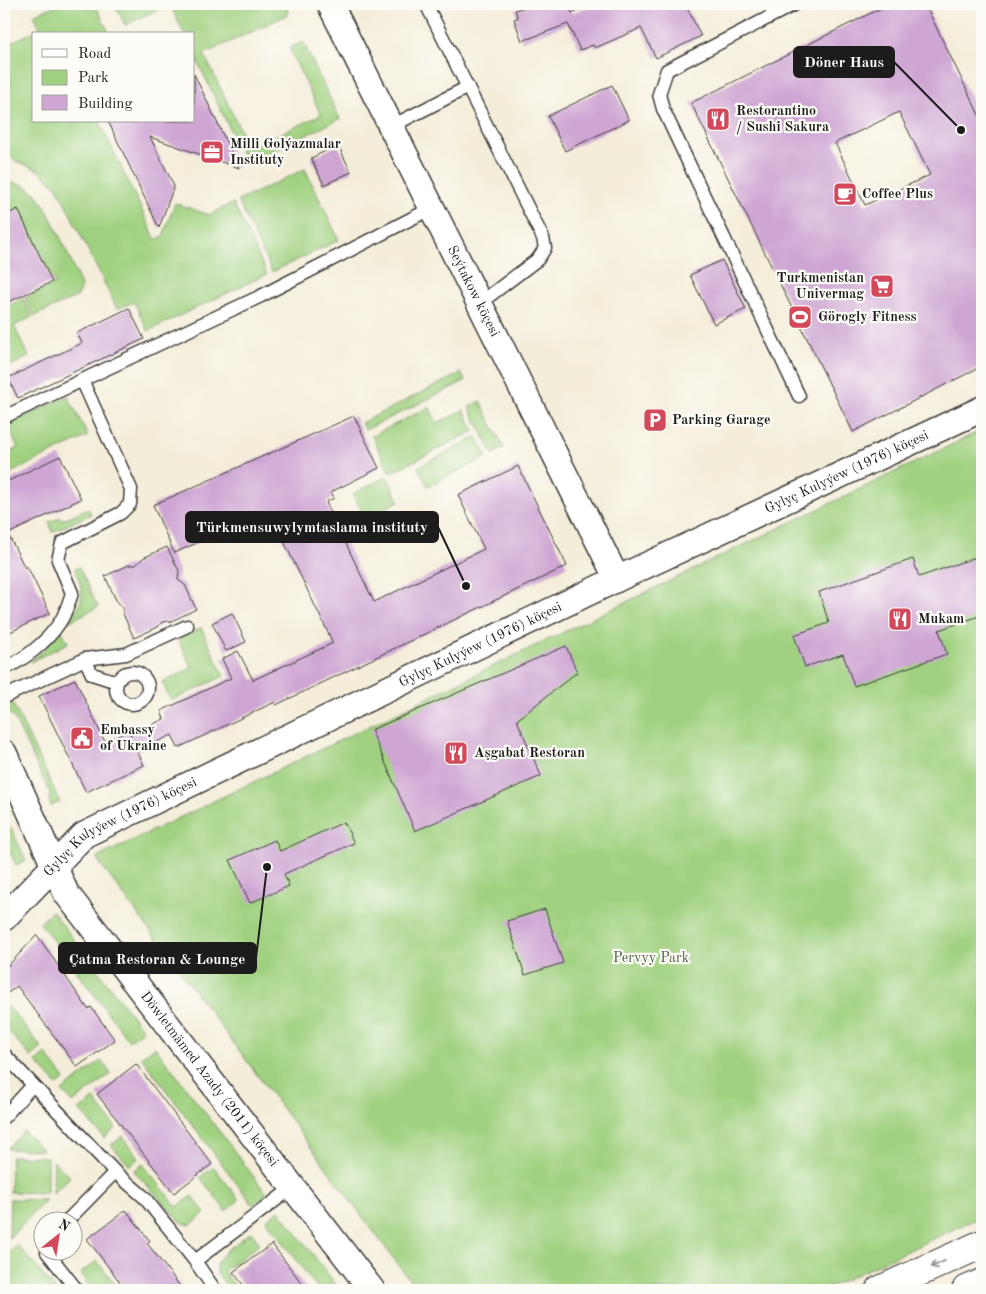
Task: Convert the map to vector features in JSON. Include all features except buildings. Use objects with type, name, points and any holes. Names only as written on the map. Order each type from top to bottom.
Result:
[{"type":"main road","points":[[880,1290],[982,1244]]},
{"type":"main road","points":[[966,1290],[982,1283]]},
{"type":"street","name":"Seýtakow köçesi","points":[[330,4],[617,579]]},
{"type":"street","name":"Gylyç Kulyýew (1976) köçesi","points":[[4,918],[84,835],[617,579],[982,409]]},
{"type":"street","name":"Döwletmämed Azady (2011) köçesi","points":[[4,753],[66,893],[372,1290]]},
{"type":"lane","points":[[426,4],[544,238],[545,248],[538,259],[480,303]]},
{"type":"lane","points":[[795,4],[667,70],[659,94],[663,109],[799,396]]},
{"type":"lane","points":[[392,126],[468,88]]},
{"type":"lane","points":[[4,417],[261,296],[432,208]]},
{"type":"lane","points":[[4,669],[23,659],[61,621],[72,593],[58,560],[62,543],[121,513],[130,504],[131,489],[82,380]]},
{"type":"lane","points":[[4,697],[85,659],[126,654],[187,626]]},
{"type":"lane","points":[[134,650],[138,661],[135,672]]},
{"type":"lane","points":[[85,659],[92,674],[117,682]]},
{"type":"lane","points":[[135,672],[143,677],[147,685],[146,694],[140,701],[132,703],[124,701],[117,694],[117,682],[123,674],[135,672]]},
{"type":"lane","points":[[4,1054],[115,1172],[144,1197],[195,1261],[215,1290]]},
{"type":"lane","points":[[4,1117],[33,1085]]},
{"type":"lane","points":[[76,1212],[115,1172]]},
{"type":"lane","points":[[195,1261],[292,1188]]},
{"type":"lane","points":[[55,1262],[77,1290]]},
{"type":"green space","points":[[58,4],[95,4],[109,32],[42,32],[34,15]]},
{"type":"green space","points":[[115,4],[170,4],[125,25]]},
{"type":"green space","points":[[170,4],[285,4],[289,14],[204,54],[249,148],[321,115],[289,48],[303,42],[340,119],[246,163],[195,56],[195,32],[183,32]]},
{"type":"green space","points":[[32,32],[32,122],[99,122],[156,240],[163,236],[175,203],[209,215],[233,203],[267,274],[148,331],[134,302],[117,309],[57,187],[38,170],[16,161],[4,152],[4,46]]},
{"type":"green space","points":[[305,169],[339,240],[272,272],[238,201]]},
{"type":"green space","points":[[4,182],[29,188],[42,202],[67,252],[81,286],[78,296],[34,316],[25,298],[55,284],[19,208],[4,214]]},
{"type":"green space","points":[[23,299],[32,317],[14,326],[29,357],[4,369],[4,308]]},
{"type":"green space","points":[[461,373],[465,381],[365,430],[361,423]]},
{"type":"green space","points":[[68,396],[88,436],[4,476],[4,455],[18,448],[7,425]]},
{"type":"green space","points":[[480,401],[504,448],[493,454],[469,407]]},
{"type":"green space","points":[[429,407],[437,423],[464,410],[474,431],[390,473],[372,436]]},
{"type":"green space","name":"Pervyy Park","points":[[982,430],[982,1216],[823,1290],[417,1290],[96,858]]},
{"type":"green space","points":[[477,437],[487,457],[428,486],[418,467]]},
{"type":"green space","points":[[387,476],[399,501],[365,518],[353,494]]},
{"type":"green space","points":[[88,508],[91,514],[53,532],[49,522],[61,517],[62,520]]},
{"type":"green space","points":[[79,567],[98,607],[66,623],[80,604],[82,592],[75,569]]},
{"type":"green space","points":[[201,628],[224,676],[171,701],[162,682],[192,668],[178,639]]},
{"type":"green space","points":[[61,629],[68,643],[30,662],[46,648]]},
{"type":"green space","points":[[12,702],[60,802],[51,806],[49,800],[50,793],[14,718],[4,709],[4,705]]},
{"type":"green space","points":[[11,828],[26,860],[16,865],[4,839],[4,832]]},
{"type":"green space","points":[[52,911],[143,1030],[129,1041],[40,923]]},
{"type":"green space","points":[[8,1006],[42,1048],[31,1057],[4,1026],[4,1009]]},
{"type":"green space","points":[[155,1047],[267,1194],[253,1205],[141,1057]]},
{"type":"green space","points":[[46,1054],[65,1079],[57,1085],[36,1062]]},
{"type":"green space","points":[[101,1061],[111,1074],[73,1103],[62,1091]]},
{"type":"green space","points":[[94,1099],[116,1128],[104,1138],[79,1110]]},
{"type":"green space","points":[[24,1131],[43,1150],[6,1149]]},
{"type":"green space","points":[[123,1136],[139,1158],[129,1165],[111,1145]]},
{"type":"green space","points":[[11,1156],[47,1157],[47,1193],[10,1192]]},
{"type":"green space","points":[[54,1161],[70,1177],[53,1193]]},
{"type":"green space","points":[[143,1164],[177,1207],[192,1196],[205,1213],[190,1225],[182,1223],[134,1171]]},
{"type":"green space","points":[[214,1167],[239,1200],[226,1211],[200,1177]]},
{"type":"green space","points":[[10,1199],[46,1200],[34,1212],[32,1212],[32,1214],[9,1238]]},
{"type":"green space","points":[[279,1210],[340,1290],[319,1290],[266,1220]]},
{"type":"green space","points":[[251,1232],[260,1244],[223,1271],[238,1290],[230,1290],[217,1273],[216,1264],[226,1251]]},
{"type":"green space","points":[[17,1245],[56,1290],[12,1290],[4,1281],[4,1258]]},
{"type":"green space","points":[[97,1261],[120,1290],[93,1290],[80,1274]]},
{"type":"place","name":"Restorantino / Sushi Sakura","points":[[718,119]]},
{"type":"place","name":"Döner Haus","points":[[961,130]]},
{"type":"place","name":"Milli Golýazmalar Instituty","points":[[212,152]]},
{"type":"place","name":"Coffee Plus","points":[[845,194]]},
{"type":"place","name":"Turkmenistan Univermag","points":[[882,286]]},
{"type":"place","name":"Görogly Fitness","points":[[800,317]]},
{"type":"place","name":"Parking Garage","points":[[655,420]]},
{"type":"place","name":"Türkmensuwylymtaslama instituty","points":[[466,586]]},
{"type":"place","name":"Mukam","points":[[900,619]]},
{"type":"place","name":"Embassy of Ukraine","points":[[82,738]]},
{"type":"place","name":"Aşgabat Restoran","points":[[456,753]]},
{"type":"place","name":"Çatma Restoran & Lounge","points":[[267,867]]}]
